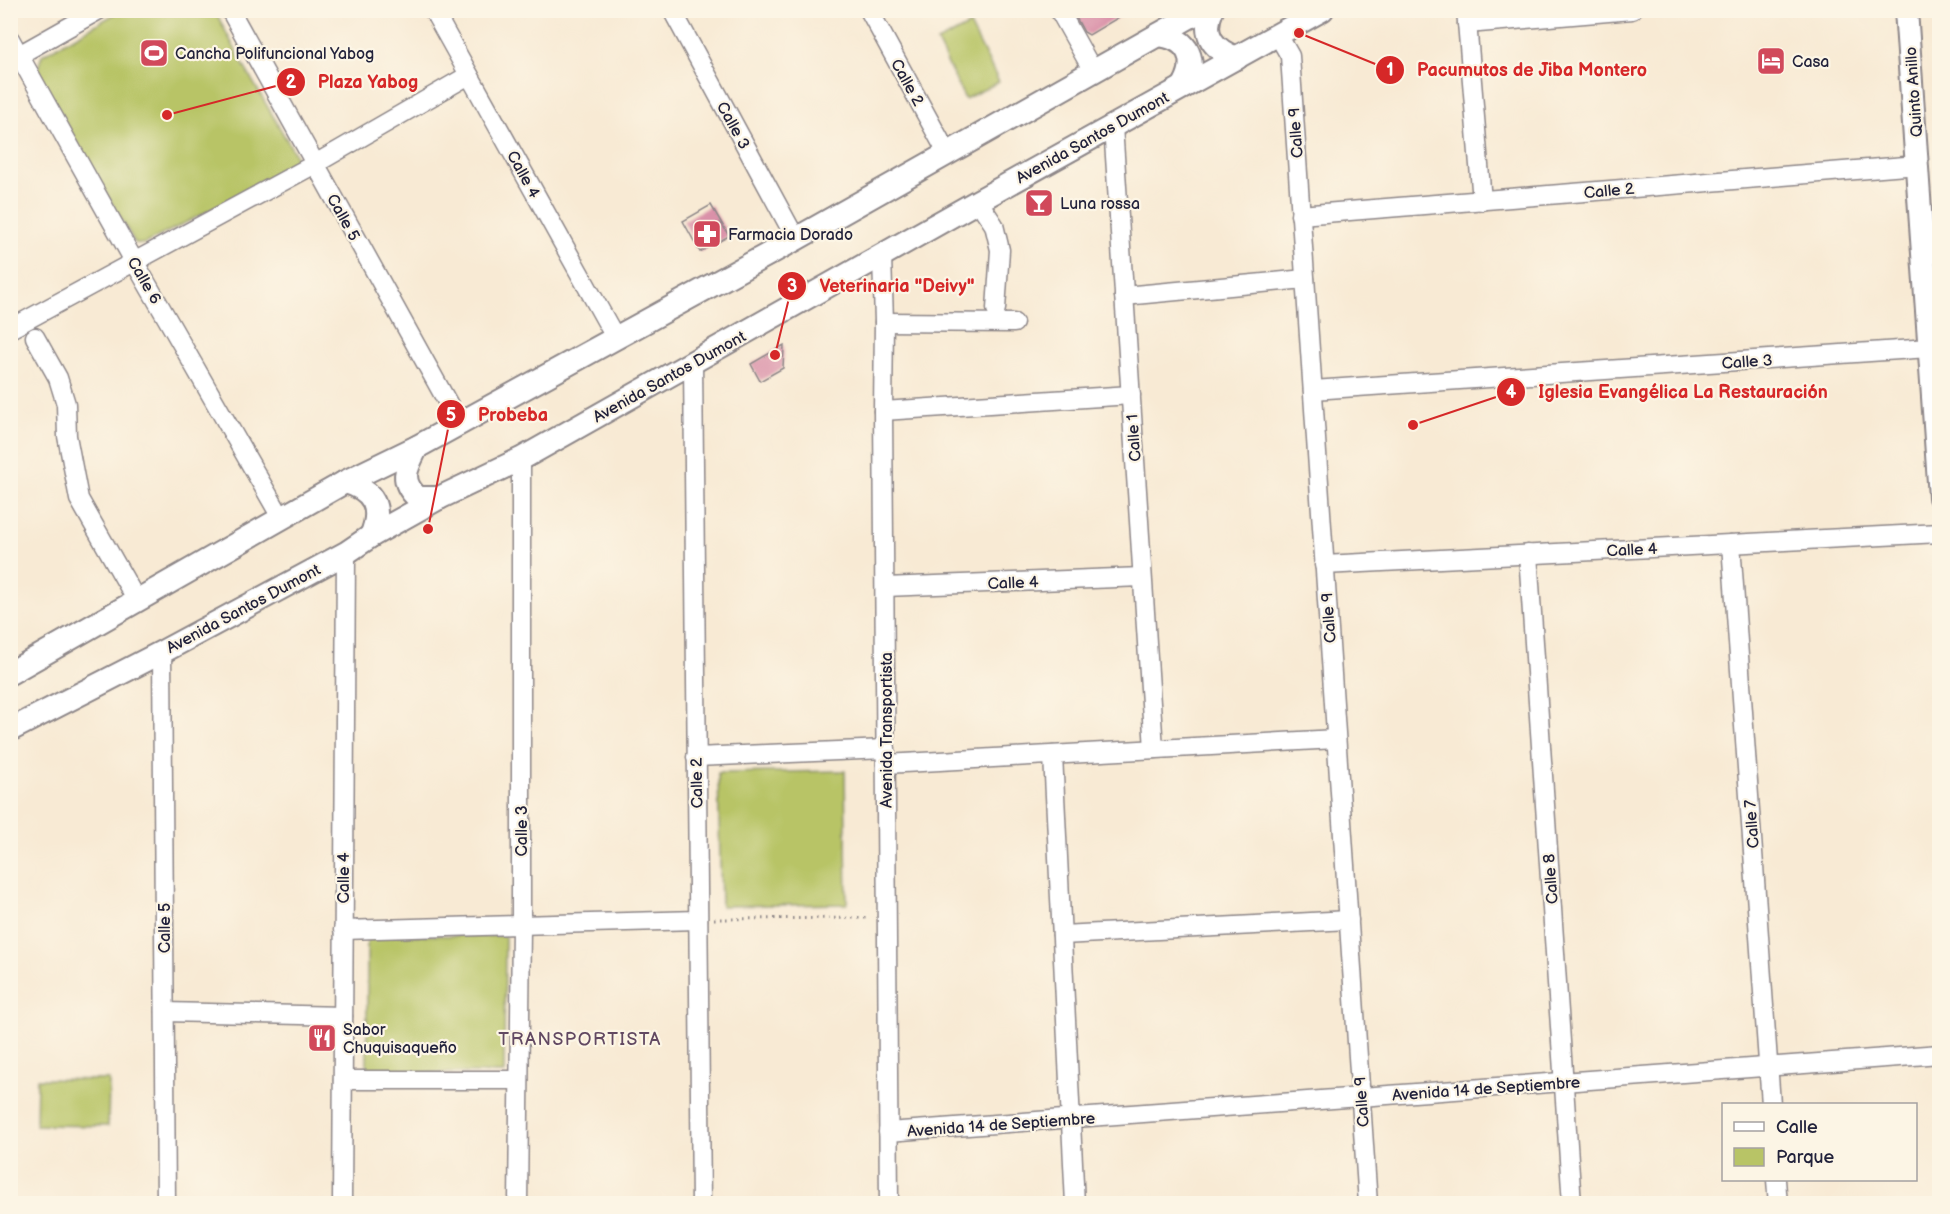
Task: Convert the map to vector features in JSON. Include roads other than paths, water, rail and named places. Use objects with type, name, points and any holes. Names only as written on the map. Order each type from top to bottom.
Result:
[{"type":"main road","points":[[10,672],[345,482],[417,447],[1202,10]]},
{"type":"main road","points":[[1212,10],[1208,28],[1212,42],[1223,53],[1237,58]]},
{"type":"main road","name":"Avenida Santos Dumont","points":[[10,730],[162,652],[346,553],[371,536],[439,498],[521,459],[1322,10]]},
{"type":"main road","name":"Quinto Anillo","points":[[1906,10],[1934,350],[1940,498]]},
{"type":"main road","points":[[1158,34],[1170,36],[1181,42],[1188,52],[1191,64],[1189,76],[1183,87]]},
{"type":"main road","points":[[417,447],[407,467],[405,477],[410,490],[418,498],[439,498]]},
{"type":"main road","points":[[345,482],[359,486],[370,495],[376,508],[376,523],[371,536]]},
{"type":"street","points":[[13,51],[99,10]]},
{"type":"street","name":"Calle 5","points":[[230,10],[459,423]]},
{"type":"street","name":"Calle 4","points":[[433,10],[615,337]]},
{"type":"street","name":"Calle 3","points":[[672,10],[796,238]]},
{"type":"street","name":"Calle 2","points":[[869,10],[947,153]]},
{"type":"street","points":[[1059,10],[1093,70]]},
{"type":"street","points":[[1482,201],[1466,17],[1632,10]]},
{"type":"street","name":"Calle 9","points":[[1278,35],[1290,56],[1368,1203]]},
{"type":"street","name":"Calle 6","points":[[13,51],[282,519]]},
{"type":"street","points":[[10,329],[315,164],[469,75]]},
{"type":"street","name":"Calle 1","points":[[1113,126],[1154,749]]},
{"type":"street","name":"Calle 2","points":[[1300,215],[1918,165]]},
{"type":"street","points":[[978,201],[994,225],[1000,250],[996,309]]},
{"type":"street","name":"Avenida Transportista","points":[[882,256],[889,1203]]},
{"type":"street","points":[[1124,296],[1305,279]]},
{"type":"street","points":[[884,322],[1014,323]]},
{"type":"street","points":[[35,337],[58,378],[66,404],[67,436],[79,499],[137,601]]},
{"type":"street","name":"Calle 3","points":[[1312,390],[1934,350]]},
{"type":"street","name":"Calle 2","points":[[693,362],[701,1203]]},
{"type":"street","points":[[883,411],[1131,395]]},
{"type":"street","name":"Calle 3","points":[[518,1203],[521,459]]},
{"type":"street","name":"Calle 4","points":[[1324,565],[1940,533]]},
{"type":"street","name":"Calle 7","points":[[1731,544],[1771,1103]]},
{"type":"street","name":"Calle 4","points":[[342,1203],[346,553]]},
{"type":"street","name":"Calle 8","points":[[1528,554],[1572,1203]]},
{"type":"street","name":"Calle 4","points":[[885,587],[1142,577]]},
{"type":"street","name":"Calle 5","points":[[162,652],[166,1203]]},
{"type":"street","points":[[696,757],[1053,755],[1336,739]]},
{"type":"street","points":[[1053,755],[1075,1203]]},
{"type":"street","points":[[343,930],[698,920]]},
{"type":"street","points":[[1062,935],[1349,920]]},
{"type":"street","points":[[165,1012],[343,1016]]},
{"type":"street","name":"Avenida 14 de Septiembre","points":[[888,1132],[1940,1054]]},
{"type":"street","points":[[343,1080],[519,1080]]},
{"type":"street","points":[[1776,1181],[1778,1203]]},
{"type":"waterway","points":[[1939,10],[1940,14]]},
{"type":"place","name":"Pacumutos de Jiba Montero","points":[[1299,33]]},
{"type":"place","name":"Cancha Polifuncional Yabog","points":[[154,53]]},
{"type":"place","name":"Casa","points":[[1771,61]]},
{"type":"place","name":"Plaza Yabog","points":[[167,115]]},
{"type":"place","name":"Luna rossa","points":[[1039,203]]},
{"type":"place","name":"Farmacia Dorado","points":[[707,234]]},
{"type":"place","name":"Veterinaria \"Deivy\"","points":[[775,355]]},
{"type":"place","name":"Iglesia Evangélica La Restauración","points":[[1413,425]]},
{"type":"place","name":"Probeba","points":[[428,529]]},
{"type":"place","name":"Sabor Chuquisaqueño","points":[[322,1038]]},
{"type":"district","name":"TRANSPORTISTA","points":[[580,1039]]}]
